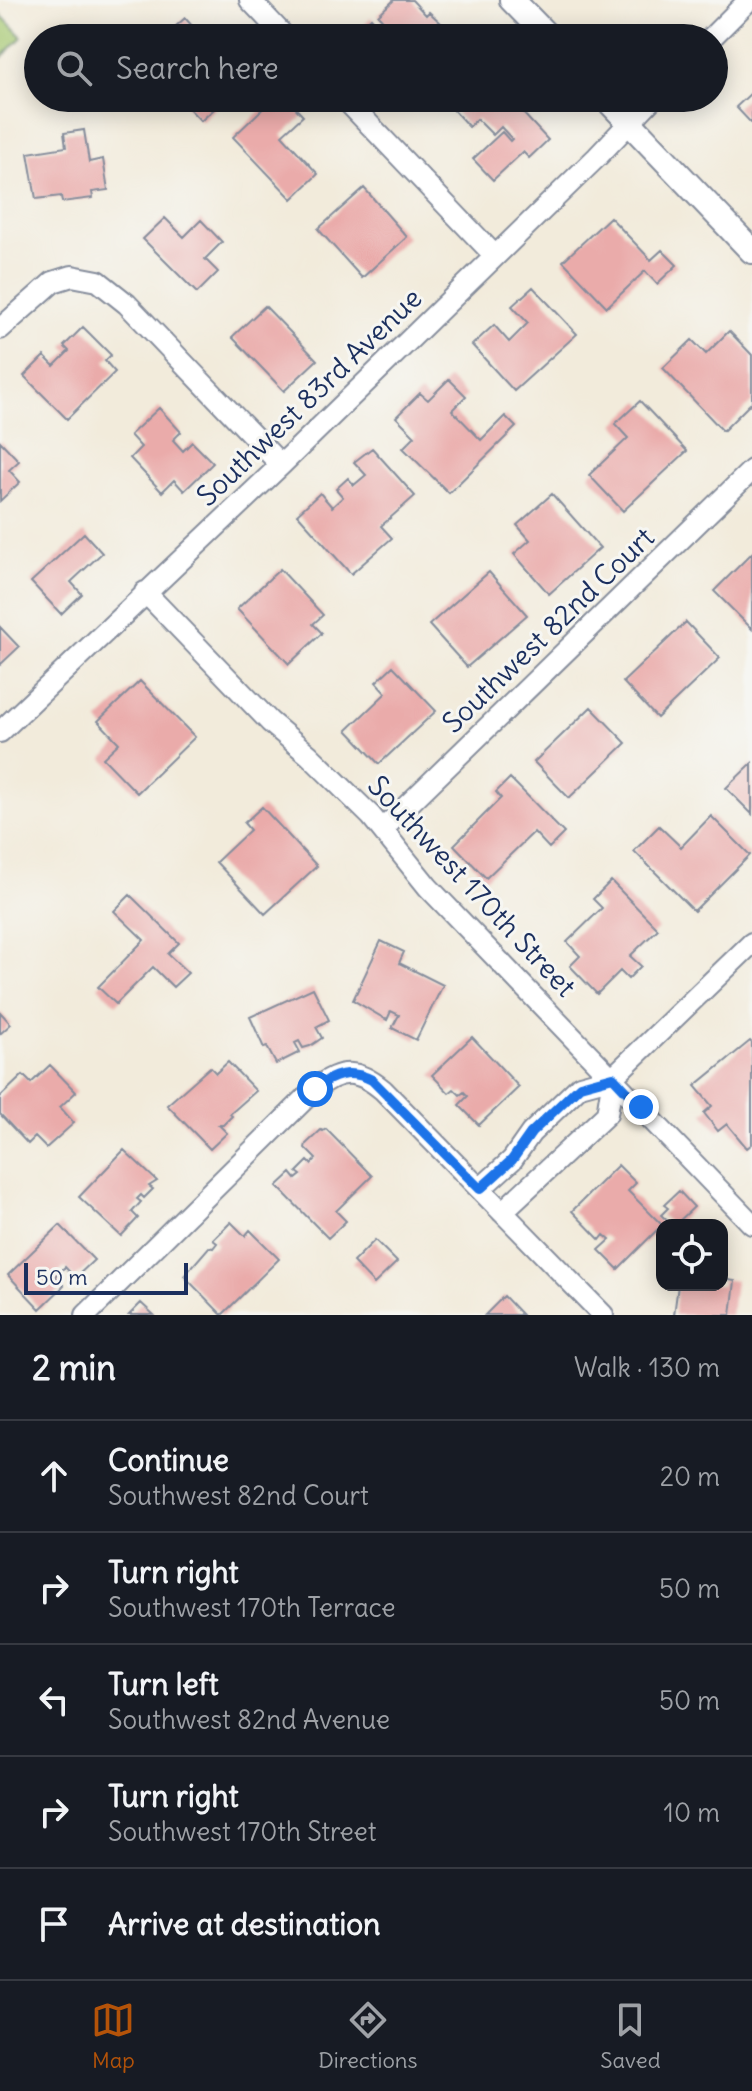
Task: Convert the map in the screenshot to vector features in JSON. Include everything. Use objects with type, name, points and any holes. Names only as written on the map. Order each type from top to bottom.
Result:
[{"type":"street","points":[[250,0],[273,24]]},
{"type":"street","points":[[512,0],[535,24]]},
{"type":"street","points":[[725,24],[749,0]]},
{"type":"street","points":[[357,112],[495,256]]},
{"type":"street","points":[[619,112],[752,251]]},
{"type":"street","name":"Southwest 83rd Avenue","points":[[0,732],[281,465],[640,112]]},
{"type":"street","points":[[0,329],[53,282],[72,276],[98,281],[127,304],[281,465]]},
{"type":"street","name":"Southwest 82nd Court","points":[[383,829],[752,470]]},
{"type":"street","name":"Southwest 170th Street","points":[[145,592],[270,722],[309,755],[383,829],[420,878],[752,1224]]},
{"type":"street","points":[[480,1189],[512,1160],[531,1133],[580,1086],[613,1077],[752,943]]},
{"type":"street","points":[[86,1315],[315,1089],[325,1081],[347,1073],[359,1074],[383,1090],[603,1315]]},
{"type":"street","points":[[502,1212],[607,1114],[613,1077]]},
{"type":"green space","points":[[0,14],[22,37],[0,59]]},
{"type":"building","points":[[394,0],[412,0],[426,15],[429,12],[442,24],[386,24],[378,15]]},
{"type":"building","points":[[752,92],[752,124],[736,107]]},
{"type":"building","points":[[192,112],[211,112],[201,121]]},
{"type":"building","points":[[259,112],[299,112],[303,116],[282,135],[318,174],[292,199],[233,137]]},
{"type":"building","points":[[455,112],[522,112],[548,140],[529,158],[523,152],[493,180],[473,159],[502,132],[510,141],[512,139],[501,127],[493,135],[477,119],[469,127]]},
{"type":"building","points":[[84,130],[89,162],[103,159],[108,190],[92,192],[93,198],[62,202],[61,196],[36,199],[28,153],[66,147],[64,133]]},
{"type":"building","points":[[364,188],[407,237],[362,278],[318,229]]},
{"type":"building","points":[[610,217],[651,260],[662,250],[677,265],[657,284],[645,271],[607,307],[563,261]]},
{"type":"building","points":[[165,218],[184,237],[201,220],[222,242],[205,259],[218,272],[197,293],[143,239]]},
{"type":"building","points":[[533,287],[577,334],[514,391],[472,345],[494,325],[509,342],[528,323],[512,306]]},
{"type":"building","points":[[265,306],[317,360],[284,391],[232,337]]},
{"type":"building","points":[[83,327],[111,355],[105,361],[115,372],[67,419],[24,376],[44,356],[54,366],[69,351],[64,346]]},
{"type":"building","points":[[729,331],[752,355],[752,402],[723,431],[663,368],[692,340],[706,354]]},
{"type":"building","points":[[449,379],[466,396],[452,410],[481,440],[505,416],[516,427],[449,493],[403,448],[415,436],[396,417],[420,393],[428,400]]},
{"type":"building","points":[[640,401],[687,451],[623,511],[589,475],[628,438],[615,424]]},
{"type":"building","points":[[159,408],[181,432],[173,440],[183,451],[192,442],[213,463],[184,491],[174,480],[162,492],[130,458],[141,447],[130,435]]},
{"type":"building","points":[[0,441],[19,461],[9,470],[20,482],[0,501]]},
{"type":"building","points":[[372,448],[415,496],[381,526],[392,538],[351,574],[297,514],[320,493],[332,507],[343,497],[336,489],[348,478],[354,485],[366,475],[354,462]]},
{"type":"building","points":[[552,494],[600,548],[549,594],[514,554],[530,540],[517,525]]},
{"type":"building","points":[[84,533],[102,553],[71,582],[82,594],[61,614],[31,582]]},
{"type":"building","points":[[752,553],[752,629],[714,591]]},
{"type":"building","points":[[280,569],[323,615],[313,624],[322,633],[289,664],[237,609]]},
{"type":"building","points":[[489,572],[527,615],[467,667],[429,625]]},
{"type":"building","points":[[686,622],[720,658],[657,718],[623,682]]},
{"type":"building","points":[[0,627],[19,647],[0,665]]},
{"type":"building","points":[[393,666],[436,711],[379,764],[347,730],[386,693],[376,682]]},
{"type":"building","points":[[140,681],[195,737],[137,793],[103,758],[119,743],[98,721]]},
{"type":"building","points":[[591,707],[626,743],[569,798],[534,762]]},
{"type":"building","points":[[752,763],[752,814],[726,788]]},
{"type":"building","points":[[510,778],[564,833],[549,848],[534,832],[486,878],[454,845],[501,798],[496,792]]},
{"type":"building","points":[[262,807],[317,866],[265,914],[216,862],[250,830],[244,823]]},
{"type":"building","points":[[711,816],[750,855],[694,911],[634,851],[659,826],[681,847]]},
{"type":"building","points":[[611,881],[658,929],[630,956],[641,966],[628,979],[620,971],[597,994],[570,966],[580,956],[567,942],[602,908],[593,899]]},
{"type":"building","points":[[130,895],[179,943],[168,954],[188,973],[173,987],[153,967],[116,1004],[98,987],[144,940],[114,911]]},
{"type":"building","points":[[381,941],[404,952],[399,963],[443,985],[416,1040],[392,1028],[399,1015],[391,1011],[387,1020],[353,1000]]},
{"type":"building","points":[[313,988],[329,1020],[316,1027],[322,1038],[303,1048],[299,1041],[295,1043],[300,1052],[276,1064],[267,1047],[264,1048],[250,1017]]},
{"type":"building","points":[[0,1012],[11,1024],[0,1034]]},
{"type":"building","points":[[472,1037],[519,1087],[479,1125],[459,1105],[468,1096],[464,1092],[460,1095],[454,1089],[449,1093],[432,1075]]},
{"type":"building","points":[[750,1041],[752,1144],[747,1148],[727,1124],[718,1131],[704,1113],[712,1106],[695,1086]]},
{"type":"building","points":[[228,1062],[256,1091],[230,1114],[232,1116],[223,1125],[219,1125],[227,1133],[210,1149],[167,1105],[210,1067],[216,1073]]},
{"type":"building","points":[[50,1065],[76,1092],[60,1107],[74,1123],[46,1148],[35,1137],[28,1144],[0,1114],[0,1097],[23,1075],[31,1083]]},
{"type":"building","points":[[326,1129],[372,1176],[336,1211],[346,1221],[328,1238],[277,1186],[291,1173],[296,1179],[301,1175],[297,1172],[308,1161],[311,1164],[316,1159],[305,1148],[306,1144]]},
{"type":"building","points":[[124,1150],[157,1181],[149,1186],[153,1189],[144,1198],[141,1195],[137,1199],[141,1202],[132,1212],[138,1218],[121,1236],[79,1197]]},
{"type":"building","points":[[618,1165],[636,1183],[628,1191],[656,1219],[656,1231],[618,1269],[599,1250],[610,1240],[604,1235],[600,1240],[572,1211]]},
{"type":"building","points":[[679,1191],[694,1207],[681,1219],[665,1219],[661,1215],[668,1208],[664,1205]]},
{"type":"building","points":[[231,1222],[245,1236],[250,1230],[279,1259],[222,1315],[184,1276],[209,1247],[213,1248],[217,1243],[213,1240]]},
{"type":"building","points":[[60,1225],[94,1260],[75,1278],[65,1267],[55,1276],[64,1286],[40,1309],[8,1275]]},
{"type":"building","points":[[375,1240],[397,1262],[374,1284],[353,1262]]},
{"type":"building","points":[[728,1280],[735,1281],[731,1315],[674,1315],[677,1291],[728,1291]]},
{"type":"building","points":[[504,1296],[522,1315],[485,1315]]},
{"type":"building","points":[[141,1303],[154,1315],[129,1315]]},
{"type":"route","points":[[315,1089],[325,1081],[347,1073],[372,1080],[480,1189],[512,1160],[531,1133],[580,1086],[613,1077],[641,1107]]}]
